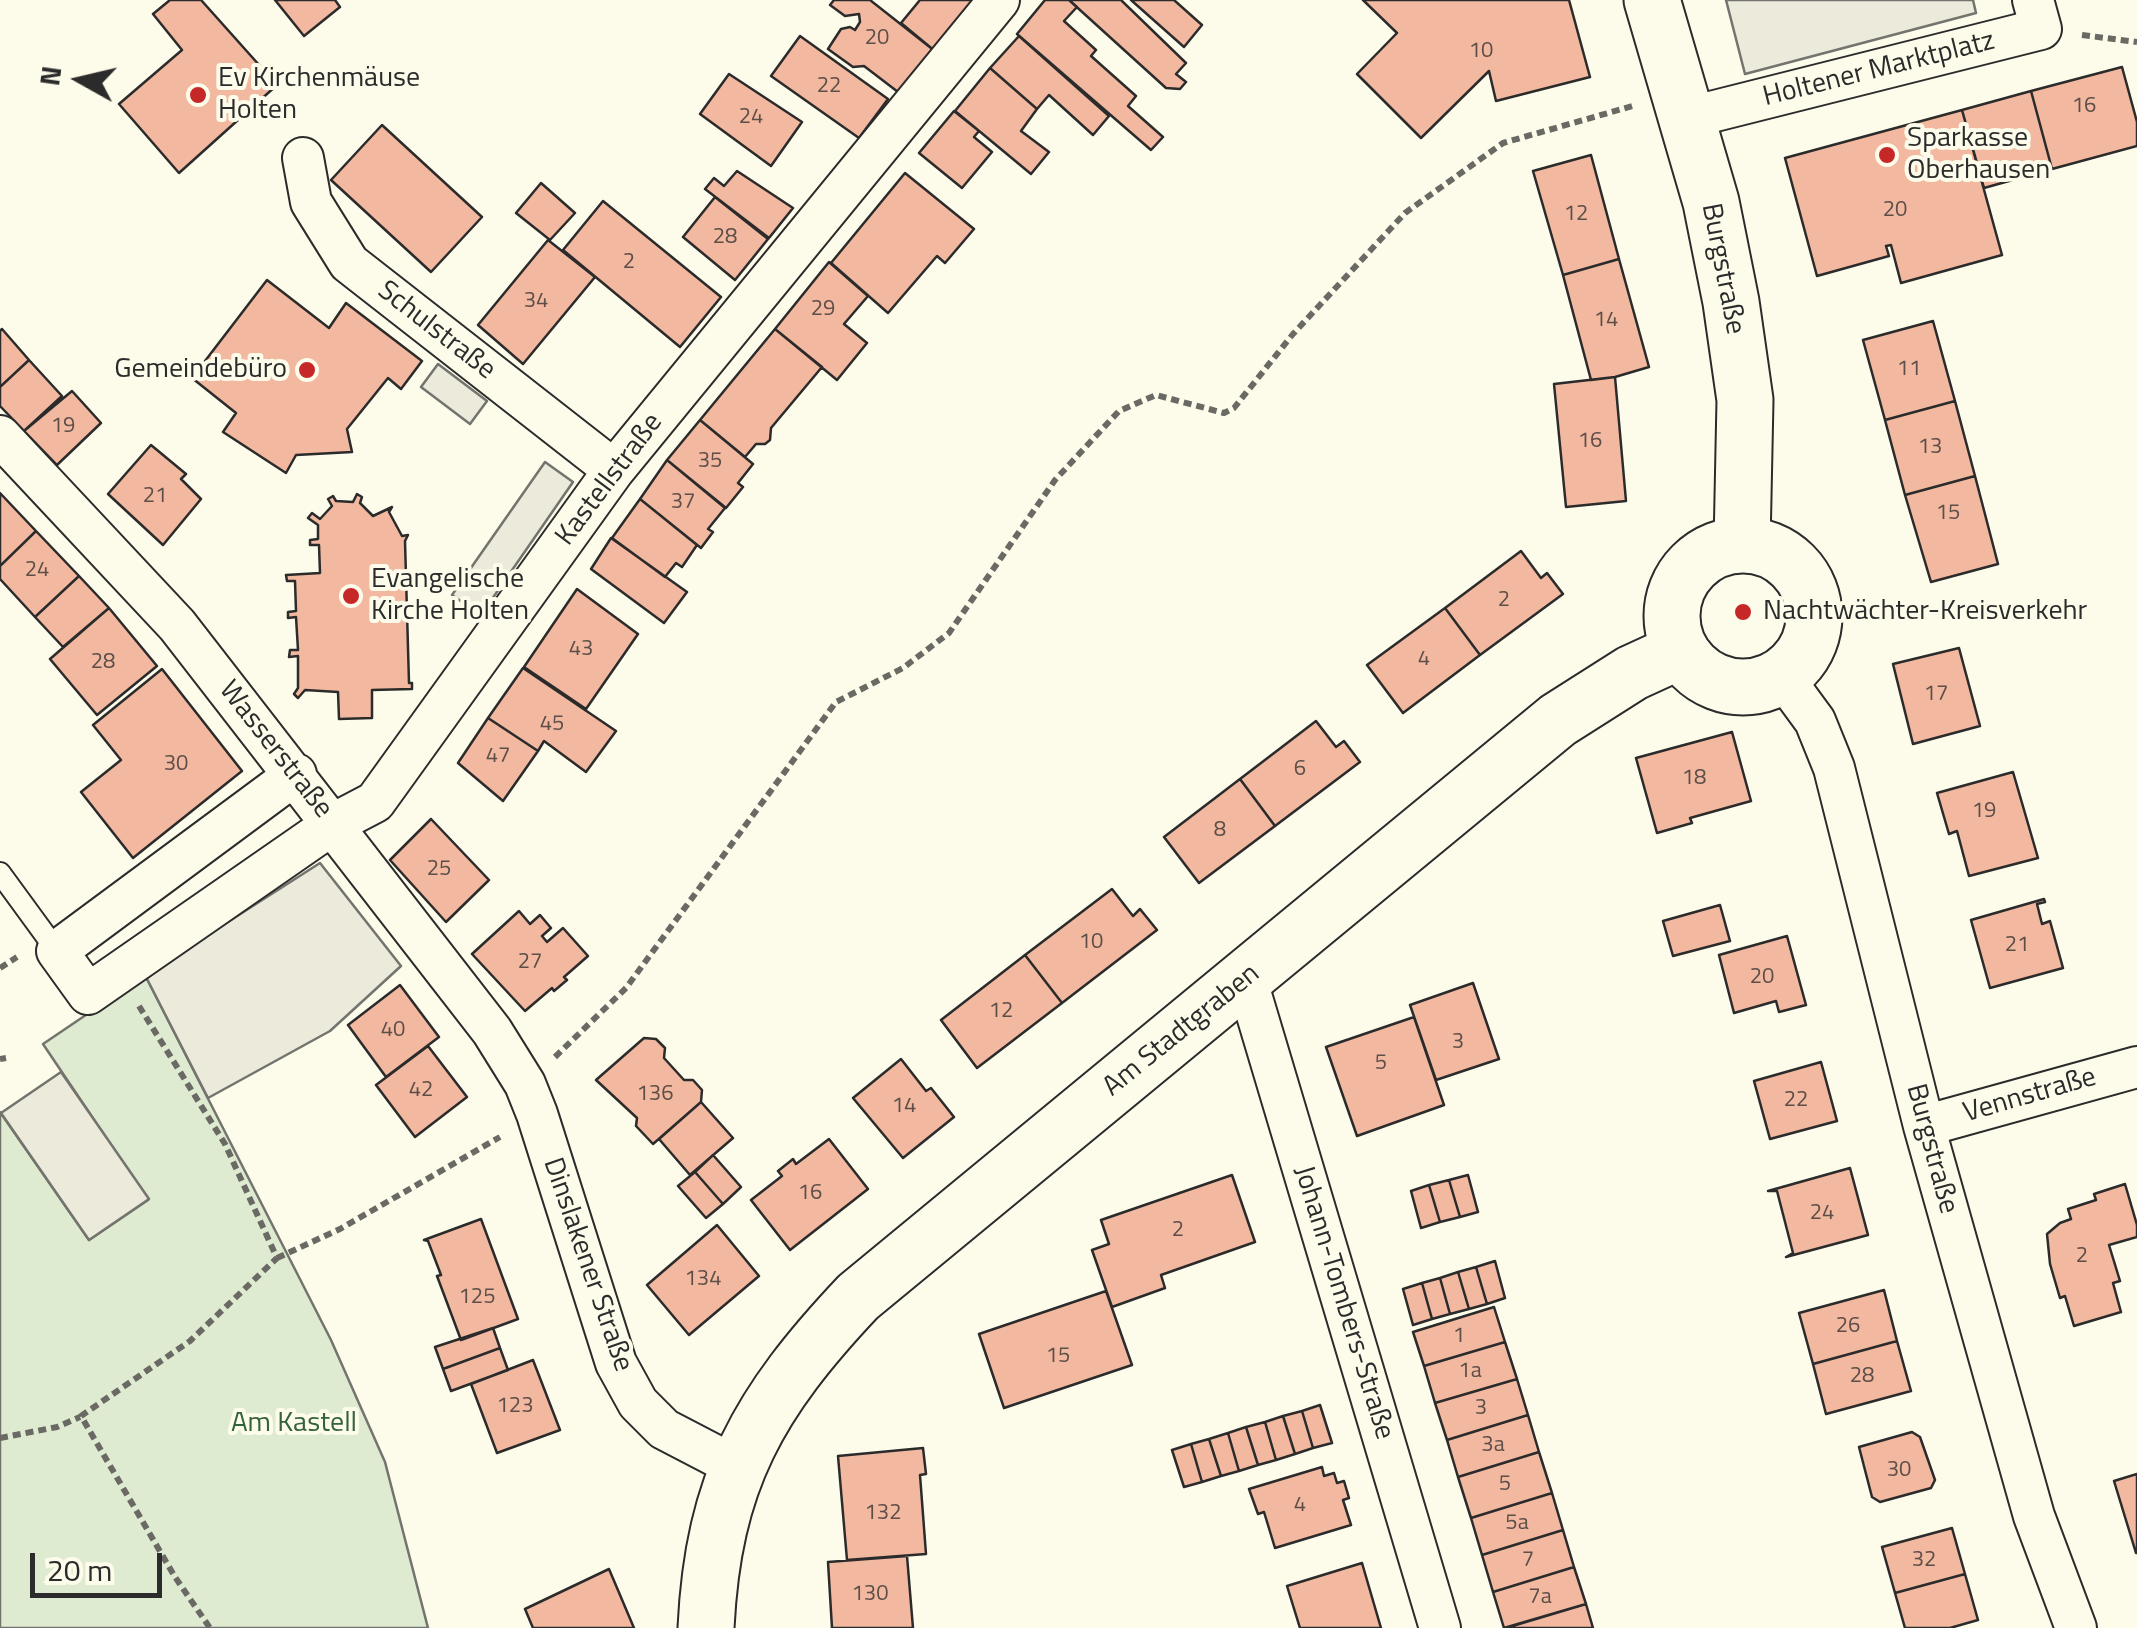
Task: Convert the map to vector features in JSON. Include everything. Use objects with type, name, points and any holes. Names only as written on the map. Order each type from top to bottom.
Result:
[{"type":"main road","name":"Burgstraße","points":[[1652,0],[1714,219],[1745,400],[1742,544]]},
{"type":"main road","points":[[1742,544],[1783,557],[1804,578],[1814,607],[1812,637],[1797,663],[1782,676],[1747,688],[1720,684],[1697,671],[1680,651],[1673,626],[1674,600],[1684,576],[1702,558],[1742,544]]},
{"type":"main road","name":"Am Stadtgraben","points":[[737,1467],[780,1387],[858,1297],[1558,720],[1632,673],[1680,651]]},
{"type":"main road","points":[[706,1628],[713,1553],[737,1467]]},
{"type":"street","name":"Kastellstraße","points":[[103,984],[333,824],[375,802],[614,470],[999,0]]},
{"type":"street","name":"Holtener Marktplatz","points":[[1684,105],[2037,14]]},
{"type":"street","name":"Schulstraße","points":[[302,158],[311,202],[349,263],[614,470]]},
{"type":"street","name":"Wasserstraße","points":[[0,436],[177,625],[492,1030],[531,1099]]},
{"type":"street","name":"Burgstraße","points":[[1782,676],[1815,721],[1834,768],[1924,1126],[2034,1516],[2076,1628]]},
{"type":"street","points":[[103,984],[57,951],[296,774]]},
{"type":"street","name":"Johann-Tombers-Straße","points":[[1246,978],[1440,1628]]},
{"type":"street","name":"Vennstraße","points":[[1924,1126],[2137,1066]]},
{"type":"street","name":"Dinslakener Straße","points":[[531,1099],[616,1363],[638,1403],[664,1429],[737,1467]]},
{"type":"lane","points":[[0,873],[57,951]]},
{"type":"path","points":[[2037,14],[2137,42]]},
{"type":"path","points":[[0,1438],[57,1427],[81,1416],[190,1340],[277,1258],[340,1229],[483,1148],[531,1099],[626,988],[836,702],[903,668],[949,632],[1055,480],[1119,411],[1156,394],[1224,413],[1234,408],[1293,334],[1405,214],[1503,143],[1684,105]]},
{"type":"path","points":[[103,984],[225,1144],[277,1258]]},
{"type":"path","points":[[81,1416],[175,1577],[210,1628]]},
{"type":"green space","name":"Am Kastell","points":[[145,975],[331,1340],[385,1462],[428,1628],[0,1628],[0,1112],[89,1240],[148,1200],[43,1044]]},
{"type":"shaded area","points":[[1726,0],[1973,0],[1976,13],[1745,74]]},
{"type":"shaded area","points":[[438,364],[487,401],[470,424],[421,387]]},
{"type":"shaded area","points":[[545,462],[573,482],[481,615],[452,595]]},
{"type":"shaded area","points":[[320,863],[401,966],[330,1031],[208,1098],[145,975]]},
{"type":"shaded area","points":[[61,1072],[149,1199],[89,1240],[1,1113]]},
{"type":"building","name":"Ev Kirchenmäuse Holten","points":[[170,0],[201,0],[277,85],[179,173],[119,104],[182,50],[153,14]]},
{"type":"building","points":[[275,0],[335,0],[340,7],[304,36]]},
{"type":"building","points":[[834,0],[870,0],[936,52],[898,92],[864,66],[853,67],[828,49],[841,29],[855,30],[860,22],[859,14],[845,16],[830,5]]},
{"type":"building","points":[[920,0],[976,0],[936,52],[901,23]]},
{"type":"building","points":[[1045,0],[1069,0],[1077,7],[1064,21],[1096,50],[1091,56],[1136,96],[1128,106],[1163,137],[1151,150],[1017,34]]},
{"type":"building","points":[[1069,0],[1121,0],[1186,63],[1176,74],[1186,82],[1180,89],[1166,88]]},
{"type":"building","points":[[1131,0],[1174,0],[1202,25],[1184,47]]},
{"type":"building","points":[[1363,0],[1569,0],[1590,77],[1496,101],[1489,71],[1421,138],[1357,74],[1397,33]]},
{"type":"building","points":[[800,36],[888,99],[859,138],[771,76]]},
{"type":"building","points":[[1019,36],[1109,116],[1093,135],[1049,95],[1037,109],[990,68]]},
{"type":"building","points":[[2122,67],[2137,122],[2137,146],[2052,169],[2031,91]]},
{"type":"building","points":[[990,68],[1037,109],[1021,131],[1049,152],[1031,174],[955,111]]},
{"type":"building","points":[[729,74],[802,122],[771,166],[700,114]]},
{"type":"building","points":[[2031,91],[2052,169],[1984,188],[1962,110]]},
{"type":"building","points":[[1962,110],[2002,255],[1901,283],[1891,245],[1886,246],[1889,256],[1817,276],[1785,158]]},
{"type":"building","points":[[954,111],[979,131],[974,137],[992,152],[962,188],[919,153]]},
{"type":"building","points":[[382,125],[482,217],[431,272],[331,180]]},
{"type":"building","points":[[1591,155],[1619,259],[1563,275],[1533,171]]},
{"type":"building","points":[[737,171],[793,208],[769,238],[705,189],[714,178],[724,186]]},
{"type":"building","points":[[905,173],[974,229],[945,263],[937,256],[888,313],[831,263]]},
{"type":"building","points":[[541,183],[575,213],[550,240],[516,213]]},
{"type":"building","points":[[715,197],[768,239],[735,280],[683,237]]},
{"type":"building","points":[[603,201],[721,297],[680,347],[563,250]]},
{"type":"building","points":[[548,240],[595,277],[523,364],[478,325]]},
{"type":"building","points":[[1619,259],[1649,367],[1591,380],[1563,275]]},
{"type":"building","points":[[829,262],[868,296],[844,324],[867,343],[837,380],[775,329]]},
{"type":"building","name":"Gemeindebüro","points":[[267,280],[329,328],[346,303],[422,361],[401,389],[388,378],[347,429],[352,452],[296,455],[286,473],[223,432],[236,413],[192,378]]},
{"type":"building","points":[[1933,321],[1955,401],[1885,420],[1863,340]]},
{"type":"building","points":[[775,329],[822,367],[771,428],[770,440],[756,444],[745,457],[700,420]]},
{"type":"building","points":[[0,331],[29,360],[0,387]]},
{"type":"building","points":[[29,360],[62,396],[24,431],[0,406],[0,387]]},
{"type":"building","points":[[1615,377],[1626,501],[1566,507],[1554,384]]},
{"type":"building","points":[[72,391],[101,423],[57,465],[24,431]]},
{"type":"building","points":[[1955,401],[1975,476],[1905,495],[1885,420]]},
{"type":"building","points":[[700,420],[753,464],[738,483],[743,487],[726,508],[667,460]]},
{"type":"building","points":[[151,445],[186,474],[181,479],[201,499],[163,545],[108,494]]},
{"type":"building","points":[[667,460],[725,508],[708,529],[713,532],[701,548],[640,499]]},
{"type":"building","points":[[1975,476],[1998,564],[1931,582],[1905,495]]},
{"type":"building","points":[[0,493],[36,531],[0,566]]},
{"type":"building","name":"Evangelische Kirche Holten","points":[[357,494],[373,516],[392,507],[389,512],[402,536],[408,535],[405,541],[412,689],[372,690],[372,718],[339,719],[338,692],[305,690],[298,698],[294,694],[298,688],[298,656],[289,657],[290,650],[298,650],[296,617],[288,618],[288,612],[296,611],[295,581],[287,581],[286,575],[320,573],[319,545],[310,545],[310,540],[318,539],[318,525],[308,518],[312,513],[320,519],[332,506],[328,499],[333,496],[336,501],[353,502]]},
{"type":"building","points":[[640,499],[697,545],[682,567],[676,563],[665,577],[612,538]]},
{"type":"building","points":[[36,531],[79,576],[35,617],[0,579],[0,566]]},
{"type":"building","points":[[611,538],[687,592],[664,623],[591,569]]},
{"type":"building","points":[[1521,551],[1541,578],[1547,573],[1563,594],[1480,655],[1445,608]]},
{"type":"building","points":[[79,576],[109,608],[63,647],[35,617]]},
{"type":"building","points":[[577,589],[638,634],[586,709],[524,667]]},
{"type":"building","points":[[109,608],[157,666],[97,715],[50,659]]},
{"type":"building","points":[[1445,608],[1480,655],[1403,713],[1367,665]]},
{"type":"building","points":[[1959,648],[1980,726],[1913,744],[1893,664]]},
{"type":"building","points":[[523,668],[616,731],[586,772],[544,741],[538,751],[488,718]]},
{"type":"building","points":[[162,669],[242,771],[133,858],[81,792],[121,760],[93,725]]},
{"type":"building","points":[[488,718],[538,751],[503,801],[458,763]]},
{"type":"building","points":[[1316,721],[1336,747],[1344,741],[1360,762],[1275,826],[1240,779]]},
{"type":"building","points":[[1732,732],[1751,801],[1690,818],[1692,823],[1657,833],[1636,758]]},
{"type":"building","points":[[2013,772],[2038,858],[1969,876],[1957,831],[1949,834],[1937,793]]},
{"type":"building","points":[[1240,779],[1275,826],[1199,883],[1164,837]]},
{"type":"building","points":[[431,819],[489,880],[446,922],[390,860]]},
{"type":"building","points":[[1112,889],[1133,916],[1140,909],[1157,930],[1062,1003],[1025,955]]},
{"type":"building","points":[[2044,899],[2045,902],[2037,904],[2042,924],[2050,921],[2063,968],[1990,988],[1971,920]]},
{"type":"building","points":[[1720,905],[1730,941],[1673,956],[1663,921]]},
{"type":"building","points":[[519,911],[530,924],[540,915],[551,928],[542,936],[547,942],[563,928],[588,956],[564,977],[567,980],[525,1011],[472,954]]},
{"type":"building","points":[[1787,936],[1806,1005],[1779,1012],[1776,1001],[1734,1013],[1719,955]]},
{"type":"building","points":[[1025,955],[1062,1003],[977,1068],[941,1020]]},
{"type":"building","points":[[1473,983],[1499,1059],[1436,1080],[1410,1005]]},
{"type":"building","points":[[400,985],[439,1037],[386,1077],[348,1025]]},
{"type":"building","points":[[1414,1017],[1444,1105],[1357,1136],[1326,1047]]},
{"type":"building","points":[[644,1038],[656,1039],[665,1048],[664,1058],[684,1080],[693,1080],[702,1090],[701,1102],[653,1144],[636,1126],[637,1118],[596,1080]]},
{"type":"building","points":[[428,1046],[467,1097],[415,1137],[376,1085]]},
{"type":"building","points":[[901,1059],[926,1091],[931,1088],[954,1117],[903,1158],[853,1098]]},
{"type":"building","points":[[1821,1062],[1837,1121],[1770,1139],[1754,1081]]},
{"type":"building","points":[[701,1102],[733,1138],[690,1175],[659,1139]]},
{"type":"building","points":[[829,1139],[868,1189],[790,1250],[751,1200],[782,1176],[778,1171],[793,1159],[796,1164]]},
{"type":"building","points":[[713,1155],[741,1187],[723,1204],[695,1172]]},
{"type":"building","points":[[1850,1168],[1868,1235],[1786,1257],[1793,1253],[1777,1191],[1768,1191]]},
{"type":"building","points":[[695,1172],[723,1204],[706,1218],[678,1186]]},
{"type":"building","points":[[1232,1175],[1255,1242],[1161,1275],[1165,1288],[1112,1307],[1092,1250],[1109,1244],[1101,1220]]},
{"type":"building","points":[[1468,1175],[1478,1212],[1460,1217],[1449,1180]]},
{"type":"building","points":[[1449,1180],[1460,1217],[1440,1222],[1429,1185]]},
{"type":"building","points":[[2125,1184],[2137,1237],[2109,1245],[2120,1281],[2113,1283],[2121,1312],[2074,1326],[2050,1264],[2047,1234],[2071,1219],[2068,1209],[2096,1200],[2094,1194]]},
{"type":"building","points":[[1429,1185],[1440,1222],[1421,1228],[1411,1191]]},
{"type":"building","points":[[481,1219],[518,1319],[461,1340],[437,1276],[441,1275],[428,1241],[424,1240]]},
{"type":"building","points":[[717,1225],[759,1276],[689,1335],[647,1285]]},
{"type":"building","points":[[1495,1261],[1505,1298],[1487,1304],[1476,1267]]},
{"type":"building","points":[[1476,1267],[1487,1304],[1469,1309],[1458,1272]]},
{"type":"building","points":[[1458,1272],[1469,1309],[1450,1314],[1440,1278]]},
{"type":"building","points":[[1440,1278],[1450,1314],[1432,1319],[1422,1283]]},
{"type":"building","points":[[1422,1283],[1432,1319],[1413,1325],[1403,1289]]},
{"type":"building","points":[[1884,1290],[1897,1341],[1813,1364],[1799,1313]]},
{"type":"building","points":[[1106,1291],[1132,1365],[1004,1408],[979,1334]]},
{"type":"building","points":[[1494,1307],[1505,1342],[1424,1366],[1413,1332]]},
{"type":"building","points":[[493,1328],[500,1348],[443,1369],[435,1347]]},
{"type":"building","points":[[1897,1341],[1911,1391],[1826,1414],[1813,1364]]},
{"type":"building","points":[[1505,1342],[1517,1379],[1435,1403],[1424,1366]]},
{"type":"building","points":[[500,1348],[508,1370],[451,1391],[443,1369]]},
{"type":"building","points":[[533,1360],[560,1430],[497,1453],[471,1384]]},
{"type":"building","points":[[1517,1379],[1528,1415],[1447,1440],[1435,1403]]},
{"type":"building","points":[[1320,1405],[1332,1443],[1313,1448],[1302,1411]]},
{"type":"building","points":[[1302,1411],[1313,1448],[1295,1454],[1283,1416]]},
{"type":"building","points":[[1528,1415],[1539,1452],[1458,1477],[1447,1440]]},
{"type":"building","points":[[1283,1416],[1295,1454],[1276,1460],[1265,1422]]},
{"type":"building","points":[[1265,1422],[1276,1460],[1258,1465],[1246,1427]]},
{"type":"building","points":[[1246,1427],[1258,1465],[1239,1471],[1228,1433]]},
{"type":"building","points":[[1912,1432],[1920,1437],[1935,1480],[1931,1488],[1880,1502],[1872,1497],[1859,1447]]},
{"type":"building","points":[[1228,1433],[1239,1471],[1221,1476],[1209,1439]]},
{"type":"building","points":[[1209,1439],[1221,1476],[1202,1482],[1191,1444]]},
{"type":"building","points":[[1191,1444],[1202,1482],[1184,1487],[1172,1450]]},
{"type":"building","points":[[923,1448],[926,1474],[920,1475],[926,1554],[847,1560],[838,1456]]},
{"type":"building","points":[[1539,1452],[1552,1493],[1471,1518],[1458,1477]]},
{"type":"building","points":[[1322,1467],[1324,1476],[1334,1473],[1337,1483],[1344,1481],[1349,1498],[1343,1500],[1351,1525],[1275,1548],[1264,1512],[1258,1514],[1249,1489]]},
{"type":"building","points":[[2137,1474],[2137,1553],[2136,1553],[2114,1481]]},
{"type":"building","points":[[1552,1493],[1563,1530],[1482,1555],[1471,1518]]},
{"type":"building","points":[[1952,1528],[1965,1574],[1895,1593],[1882,1547]]},
{"type":"building","points":[[1563,1530],[1574,1567],[1493,1592],[1482,1555]]},
{"type":"building","points":[[907,1556],[913,1628],[832,1628],[828,1562]]},
{"type":"building","points":[[1362,1563],[1381,1628],[1300,1628],[1287,1586]]},
{"type":"building","points":[[1574,1567],[1586,1604],[1504,1628],[1493,1592]]},
{"type":"building","points":[[609,1569],[634,1628],[533,1628],[525,1609]]},
{"type":"building","points":[[1965,1574],[1978,1620],[1950,1628],[1905,1628],[1895,1593]]},
{"type":"building","points":[[1586,1604],[1593,1628],[1506,1628]]},
{"type":"place","name":"Ev Kirchenmäuse Holten","points":[[198,95]]},
{"type":"place","name":"Sparkasse Oberhausen","points":[[1887,155]]},
{"type":"place","name":"Gemeindebüro","points":[[307,370]]},
{"type":"place","name":"Evangelische Kirche Holten","points":[[351,596]]},
{"type":"place","name":"Nachtwächter-Kreisverkehr","points":[[1743,612]]}]
